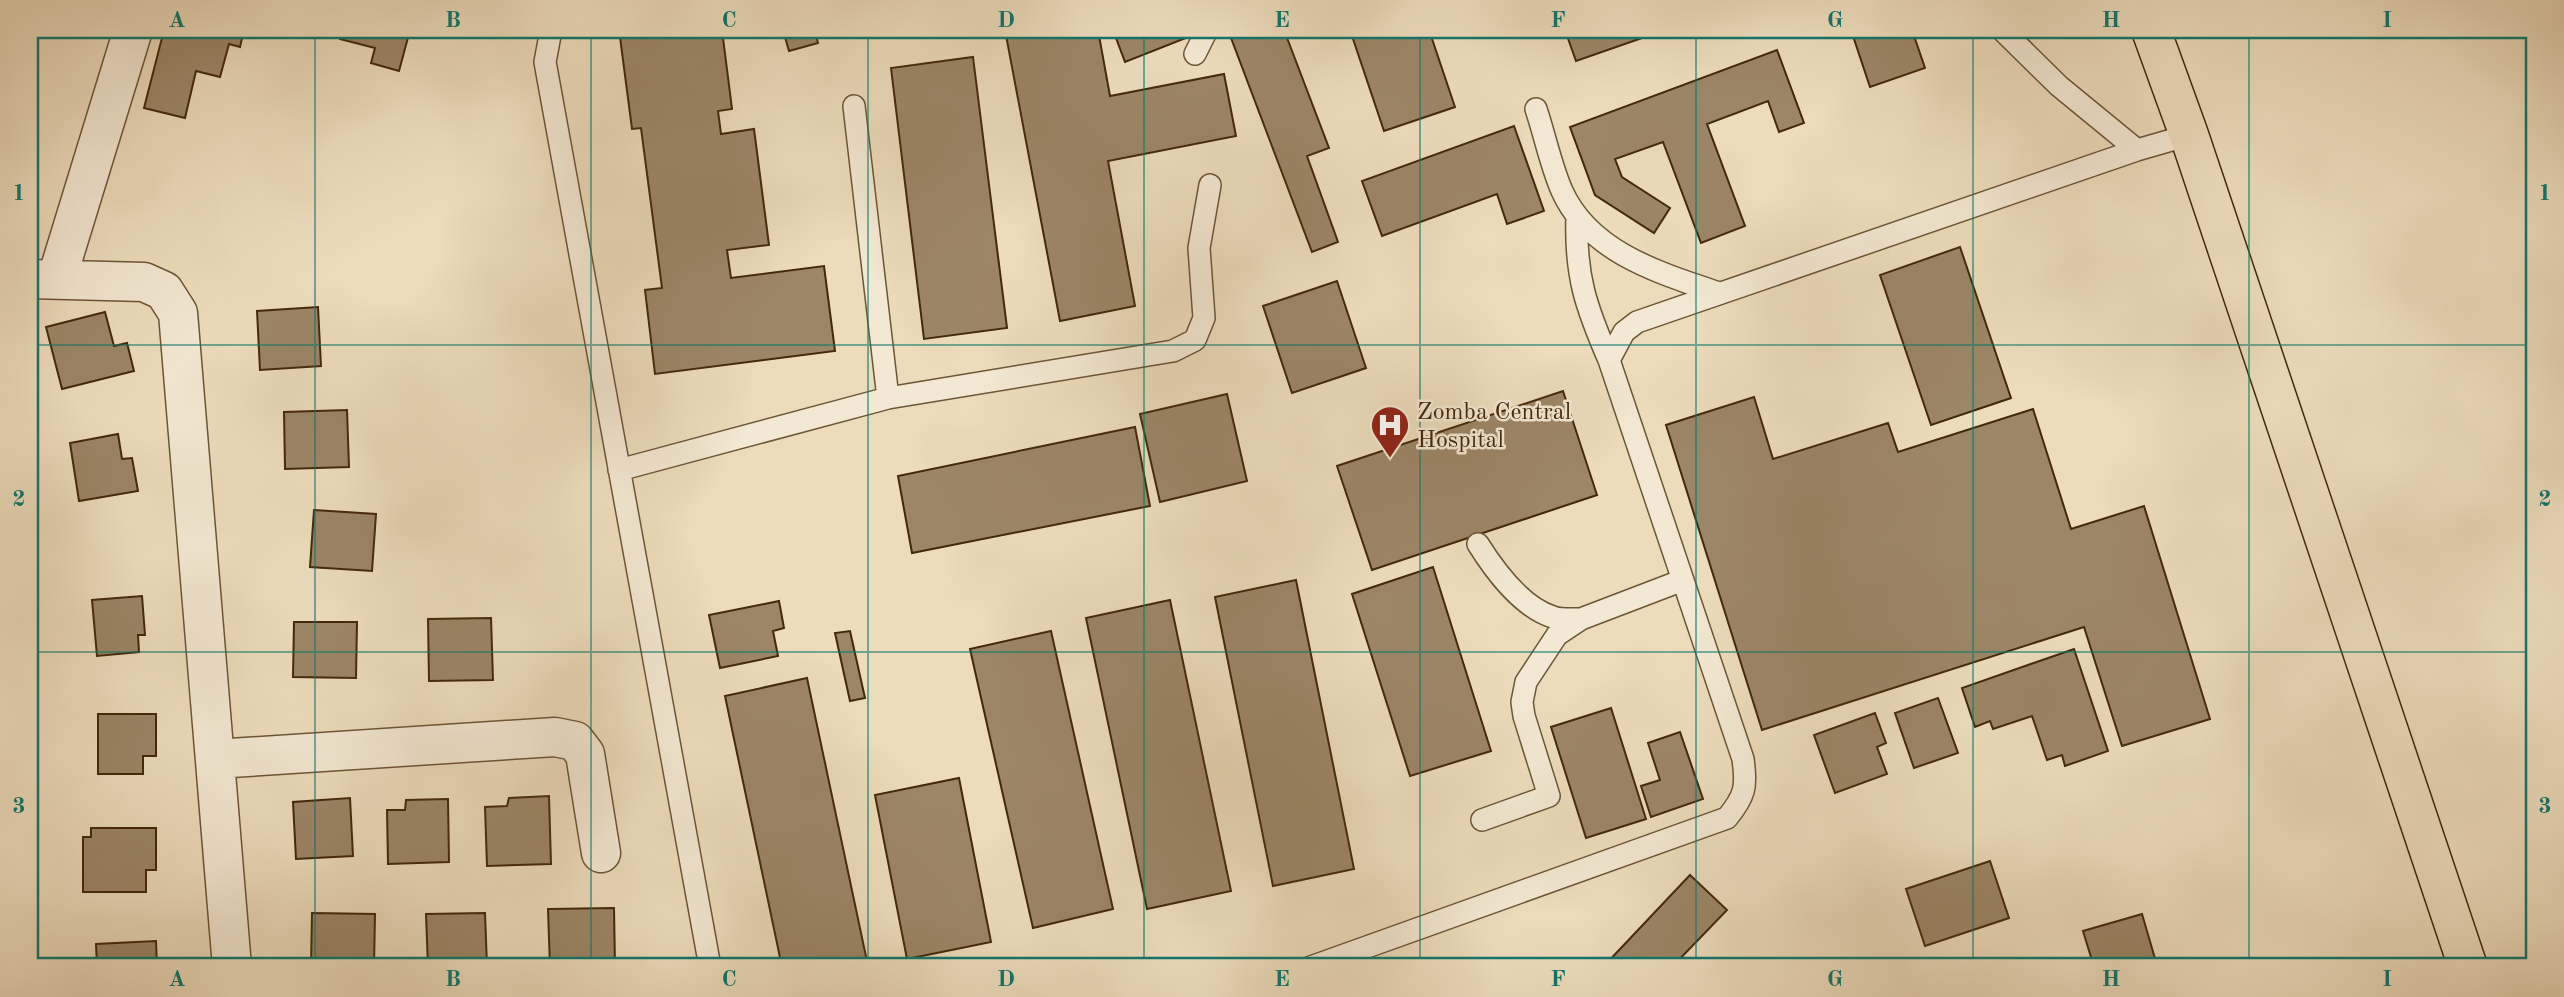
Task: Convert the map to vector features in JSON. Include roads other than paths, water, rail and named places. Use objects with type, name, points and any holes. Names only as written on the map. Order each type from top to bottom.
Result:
[{"type":"highway","points":[[2151,30],[2189,135],[2468,967]]},
{"type":"street","points":[[132,30],[43,278],[154,285],[173,301],[178,313],[232,967]]},
{"type":"street","points":[[215,759],[555,737],[575,741],[584,754],[601,853]]},
{"type":"lane","points":[[551,30],[545,62],[710,967]]},
{"type":"lane","points":[[1195,54],[1207,30]]},
{"type":"lane","points":[[2002,30],[2059,86],[2137,150]]},
{"type":"lane","points":[[853,106],[888,397]]},
{"type":"lane","points":[[1536,109],[1562,191],[1583,226],[1614,250],[1663,274],[1719,293]]},
{"type":"lane","points":[[1609,360],[1624,332],[1637,322],[2137,150],[2189,135]]},
{"type":"lane","points":[[620,470],[888,397],[1161,354],[1195,340],[1204,318],[1199,248],[1210,185]]},
{"type":"lane","points":[[1311,967],[1727,818],[1740,802],[1747,783],[1743,760],[1684,580],[1609,360],[1582,290],[1576,258],[1577,217]]},
{"type":"lane","points":[[1478,544],[1492,567],[1528,602],[1553,617],[1581,619]]},
{"type":"lane","points":[[1482,820],[1549,796],[1522,702],[1526,682],[1557,635],[1581,619],[1684,580]]},
{"type":"place","name":"Zomba Central Hospital","points":[[1390,459]]}]
